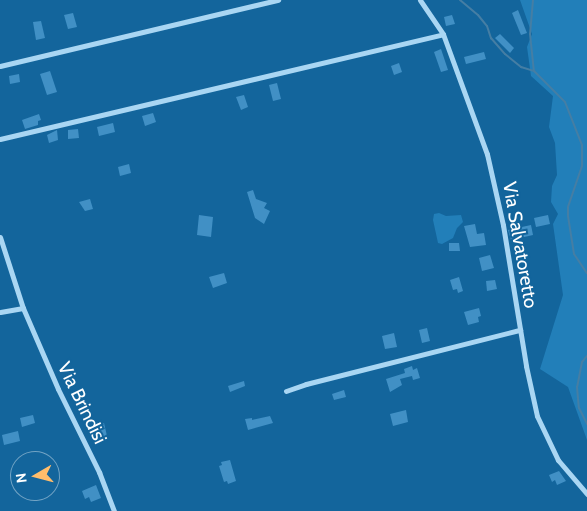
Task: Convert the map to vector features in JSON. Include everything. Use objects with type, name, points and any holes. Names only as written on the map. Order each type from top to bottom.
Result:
[{"type":"street","points":[[0,66],[278,0]]},
{"type":"street","name":"Via Salvatoretto","points":[[420,0],[443,34],[489,161],[503,225],[531,393],[541,427],[558,460],[587,494]]},
{"type":"street","points":[[0,139],[443,34]]},
{"type":"street","name":"Via Brindisi","points":[[0,237],[23,308],[59,392],[96,466],[114,511]]},
{"type":"street","points":[[0,312],[23,308]]},
{"type":"street","points":[[286,391],[314,382],[520,330]]},
{"type":"shaded area","points":[[520,0],[587,0],[587,440],[568,387],[540,369],[563,295],[553,224],[558,214],[551,202],[552,186],[557,175],[555,143],[549,127],[553,96],[531,76],[527,47],[532,34]]},
{"type":"shaded area","points":[[439,213],[446,216],[461,215],[463,222],[457,228],[453,238],[442,244],[438,243],[433,220],[434,214]]},
{"type":"building","points":[[518,10],[527,33],[521,35],[512,13]]},
{"type":"building","points":[[73,13],[77,27],[68,29],[64,15]]},
{"type":"building","points":[[452,15],[455,24],[446,26],[444,17]]},
{"type":"building","points":[[41,21],[45,38],[36,40],[33,22]]},
{"type":"building","points":[[500,34],[514,48],[510,53],[495,38]]},
{"type":"building","points":[[441,49],[448,70],[441,72],[434,52]]},
{"type":"building","points":[[484,52],[486,59],[466,64],[464,57]]},
{"type":"building","points":[[399,63],[402,72],[394,75],[391,66]]},
{"type":"building","points":[[50,71],[57,92],[47,95],[40,74]]},
{"type":"building","points":[[19,74],[20,82],[10,84],[9,76]]},
{"type":"building","points":[[277,83],[281,99],[273,101],[269,85]]},
{"type":"building","points":[[244,95],[248,107],[241,110],[236,97]]},
{"type":"building","points":[[153,113],[156,122],[145,126],[142,116]]},
{"type":"building","points":[[39,114],[41,120],[38,121],[38,125],[25,129],[22,120]]},
{"type":"building","points":[[113,123],[115,132],[99,136],[97,127]]},
{"type":"building","points":[[78,129],[79,138],[68,139],[68,130]]},
{"type":"building","points":[[57,130],[58,140],[49,143],[47,135]]},
{"type":"building","points":[[129,164],[131,173],[120,176],[118,167]]},
{"type":"building","points":[[253,190],[256,199],[267,203],[264,208],[270,211],[264,224],[255,218],[247,192]]},
{"type":"building","points":[[90,199],[93,209],[85,211],[79,202]]},
{"type":"building","points":[[199,215],[213,217],[211,237],[197,235]]},
{"type":"building","points":[[548,215],[550,224],[536,227],[534,218]]},
{"type":"building","points":[[475,224],[477,234],[484,233],[486,245],[470,247],[464,226]]},
{"type":"building","points":[[531,225],[533,235],[511,240],[508,230]]},
{"type":"building","points":[[449,243],[459,243],[460,251],[449,251]]},
{"type":"building","points":[[490,255],[494,268],[482,271],[479,258]]},
{"type":"building","points":[[224,273],[227,283],[213,288],[209,277]]},
{"type":"building","points":[[459,277],[463,291],[458,293],[457,289],[453,290],[450,280]]},
{"type":"building","points":[[495,280],[497,289],[487,291],[486,281]]},
{"type":"building","points":[[479,308],[481,316],[478,317],[479,322],[468,325],[464,312]]},
{"type":"building","points":[[427,328],[430,341],[422,343],[419,330]]},
{"type":"building","points":[[394,333],[397,347],[385,349],[382,336]]},
{"type":"building","points":[[412,366],[413,370],[417,368],[420,378],[413,380],[412,376],[400,379],[402,385],[390,392],[386,379],[405,373],[404,369]]},
{"type":"building","points":[[244,381],[245,386],[230,392],[228,386]]},
{"type":"building","points":[[344,390],[346,397],[334,400],[332,394]]},
{"type":"building","points":[[406,410],[408,422],[393,426],[390,414]]},
{"type":"building","points":[[33,415],[35,423],[22,427],[20,418]]},
{"type":"building","points":[[270,416],[273,423],[248,430],[245,419],[252,418],[252,420]]},
{"type":"building","points":[[104,423],[107,436],[99,438],[96,425]]},
{"type":"building","points":[[18,431],[20,441],[4,445],[2,435]]},
{"type":"building","points":[[230,460],[236,481],[228,484],[227,481],[224,482],[219,466],[222,465],[221,462]]},
{"type":"building","points":[[559,471],[566,481],[557,485],[555,480],[552,482],[549,475]]},
{"type":"building","points":[[96,485],[101,498],[91,502],[89,497],[85,499],[82,491]]},
{"type":"waterway","points":[[460,0],[478,15],[487,26],[491,38],[505,54],[521,67],[534,71]]},
{"type":"waterway","points":[[533,0],[530,34],[534,71],[565,102],[582,145],[582,166],[568,207],[568,216],[574,254],[587,273]]},
{"type":"waterway","points":[[587,356],[582,362],[577,387],[579,408],[587,424]]}]
